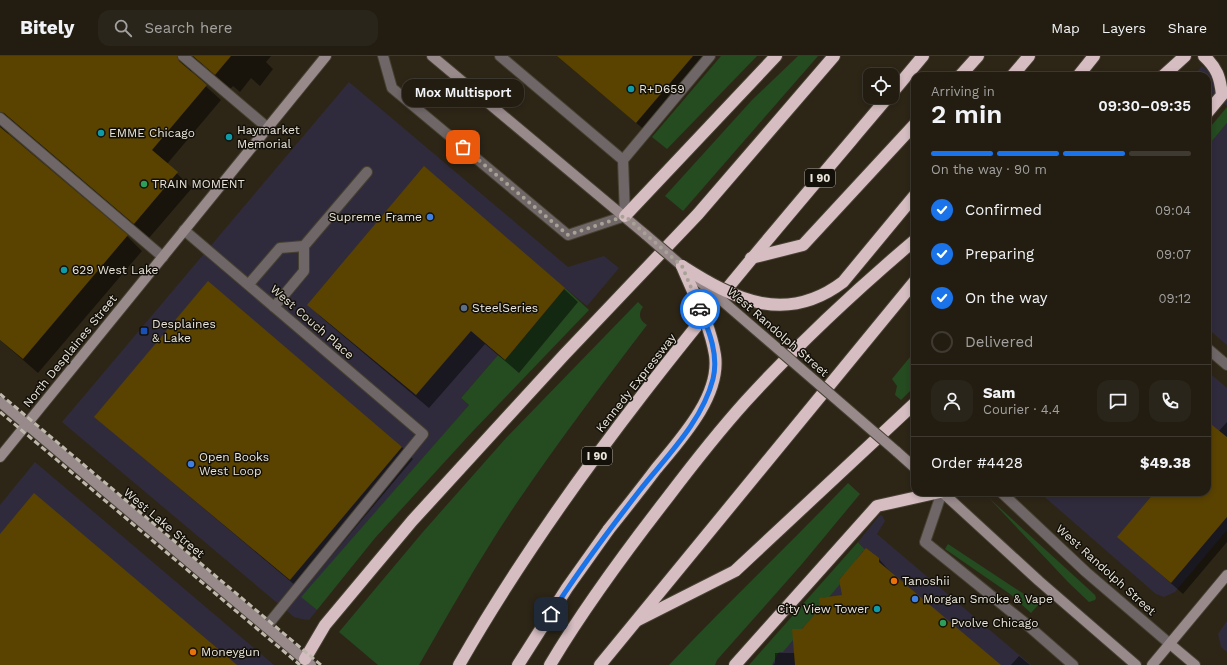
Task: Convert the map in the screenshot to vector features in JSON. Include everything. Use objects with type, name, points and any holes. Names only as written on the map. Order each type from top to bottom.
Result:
[{"type":"highway","points":[[625,216],[776,56]]},
{"type":"highway","points":[[306,663],[328,622],[412,521],[564,355],[698,214],[834,56]]},
{"type":"highway","points":[[899,85],[923,56]]},
{"type":"highway","points":[[964,72],[978,56]]},
{"type":"highway","points":[[1015,72],[1029,56]]},
{"type":"highway","points":[[1081,72],[1094,56]]},
{"type":"highway","points":[[1167,72],[1185,56]]},
{"type":"highway","points":[[1206,58],[1220,78],[1222,95],[1211,108]]},
{"type":"highway","name":"Kennedy Expressway","points":[[459,665],[493,604],[563,501],[751,258],[882,104]]},
{"type":"highway","points":[[751,258],[803,245],[911,128]]},
{"type":"highway","points":[[682,266],[722,289],[750,302],[778,306],[812,300],[828,293],[843,282],[911,200]]},
{"type":"highway","points":[[550,665],[572,628],[627,549],[693,465],[746,401],[864,283],[911,243]]},
{"type":"highway","points":[[518,665],[567,588],[609,529],[690,426],[703,406],[713,379],[715,356],[708,329],[682,266]]},
{"type":"highway","points":[[600,665],[911,286]]},
{"type":"highway","points":[[634,622],[735,571],[911,407]]},
{"type":"highway","points":[[735,665],[877,506],[923,496]]},
{"type":"main road","name":"North Desplaines Street","points":[[0,457],[326,56]]},
{"type":"main road","name":"West Randolph Street","points":[[432,56],[625,216],[646,236],[911,464]]},
{"type":"main road","name":"West Lake Street","points":[[0,402],[266,627],[306,663]]},
{"type":"main road","points":[[945,496],[1038,581],[1136,665]]},
{"type":"main road","points":[[1152,665],[1227,575]]},
{"type":"main road","name":"West Randolph Street","points":[[1170,644],[1195,665]]},
{"type":"street","points":[[183,56],[268,128]]},
{"type":"street","points":[[383,56],[392,88],[568,235],[625,216],[623,160],[710,56]]},
{"type":"street","points":[[500,56],[623,160]]},
{"type":"street","points":[[0,118],[163,257]]},
{"type":"street","points":[[274,307],[304,271],[304,246],[367,172]]},
{"type":"street","name":"West Couch Place","points":[[184,230],[423,434],[266,627]]},
{"type":"street","points":[[248,284],[280,248],[304,246]]},
{"type":"street","points":[[1211,351],[1227,365]]},
{"type":"street","points":[[940,496],[925,542],[1025,622],[1074,665]]},
{"type":"street","name":"West Randolph Street","points":[[1005,496],[1086,572],[1170,644]]},
{"type":"shaded area","points":[[1202,66],[1209,72],[1197,72]]},
{"type":"shaded area","points":[[1211,74],[1227,88],[1227,106],[1211,93]]},
{"type":"shaded area","points":[[349,82],[568,267],[604,256],[619,268],[587,306],[565,288],[505,360],[498,355],[461,398],[469,405],[302,597],[317,610],[309,620],[294,617],[62,422]]},
{"type":"shaded area","points":[[1227,123],[1227,345],[1211,331],[1211,142]]},
{"type":"shaded area","points":[[1211,374],[1227,388],[1227,530],[1175,592],[1164,597],[1156,594],[1044,496],[1211,496]]},
{"type":"shaded area","points":[[35,462],[274,665],[0,665],[0,505]]},
{"type":"shaded area","points":[[882,515],[885,521],[877,534],[1031,665],[772,665],[774,658],[779,652],[783,652],[793,635],[863,551],[862,546],[858,542],[879,516]]},
{"type":"shaded area","points":[[1227,621],[1227,652],[1221,647],[1218,634]]},
{"type":"green space","points":[[721,56],[757,56],[667,149],[652,137]]},
{"type":"green space","points":[[798,56],[818,56],[683,211],[665,196],[752,100]]},
{"type":"green space","points":[[1227,107],[1227,123],[1211,142],[1211,126]]},
{"type":"green space","points":[[565,288],[589,310],[472,432],[375,538],[317,610],[301,597],[469,405],[461,398],[498,355],[505,360]]},
{"type":"green space","points":[[638,302],[643,307],[640,312],[640,317],[647,325],[564,436],[516,504],[478,564],[419,665],[378,665],[339,632],[422,533],[506,438]]},
{"type":"green space","points":[[911,356],[911,390],[901,400],[895,395],[897,386],[892,379]]},
{"type":"green space","points":[[848,483],[860,494],[802,564],[717,660],[715,665],[669,665],[713,619]]},
{"type":"green space","points":[[989,498],[1095,595],[1095,600],[1089,602],[1068,582]]},
{"type":"green space","points":[[858,542],[866,551],[863,551],[856,560],[856,565],[848,574],[844,574],[839,580],[840,584],[829,597],[824,597],[820,602],[820,608],[802,629],[793,635],[793,640],[783,652],[779,652],[772,665],[749,665]]},
{"type":"green space","points":[[948,544],[1039,604],[1031,613],[1010,594],[945,549]]},
{"type":"building","name":"EMME Chicago","points":[[0,56],[177,56],[179,61],[207,85],[152,150],[178,172],[134,224],[4,113],[0,112]]},
{"type":"building","points":[[193,56],[231,56],[215,75]]},
{"type":"building","name":"R+D659","points":[[557,56],[693,56],[636,123]]},
{"type":"building","points":[[0,127],[128,235],[23,359],[0,340]]},
{"type":"building","points":[[424,166],[565,288],[505,360],[471,331],[416,395],[307,305]]},
{"type":"building","points":[[208,281],[402,447],[290,580],[94,417]]},
{"type":"building","points":[[1211,424],[1227,437],[1227,517],[1171,583],[1117,537],[1152,496],[1211,496]]},
{"type":"building","points":[[34,493],[237,665],[0,665],[0,534]]},
{"type":"building","name":"City View Tower","points":[[866,548],[879,558],[879,562],[1001,665],[795,665],[792,629],[802,629],[820,608],[819,598],[842,595],[839,580]]},
{"type":"railway","points":[[0,394],[321,665]]},
{"type":"railway","points":[[0,412],[300,665]]},
{"type":"way so far","points":[[463,147],[568,235],[625,216],[682,266],[700,309]]},
{"type":"place","name":"R+D659","points":[[631,89]]},
{"type":"place","name":"EMME Chicago","points":[[101,133]]},
{"type":"place","name":"Haymarket Memorial","points":[[229,137]]},
{"type":"place","name":"Mox Multisport","points":[[463,147]]},
{"type":"place","name":"TRAIN MOMENT","points":[[144,184]]},
{"type":"place","name":"Supreme Frame","points":[[430,217]]},
{"type":"place","name":"629 West Lake","points":[[64,270]]},
{"type":"place","name":"SteelSeries","points":[[464,308]]},
{"type":"place","name":"Desplaines & Lake","points":[[144,331]]},
{"type":"place","name":"Open Books West Loop","points":[[191,464]]},
{"type":"place","name":"Tanoshii","points":[[894,581]]},
{"type":"place","name":"Morgan Smoke & Vape","points":[[915,599]]},
{"type":"place","name":"City View Tower","points":[[877,609]]},
{"type":"place","name":"Pvolve Chicago","points":[[943,623]]},
{"type":"place","name":"Moneygun","points":[[193,652]]},
{"type":"route","points":[[551,614],[567,588],[609,529],[690,426],[703,406],[713,379],[715,356],[708,329],[700,309]]}]
